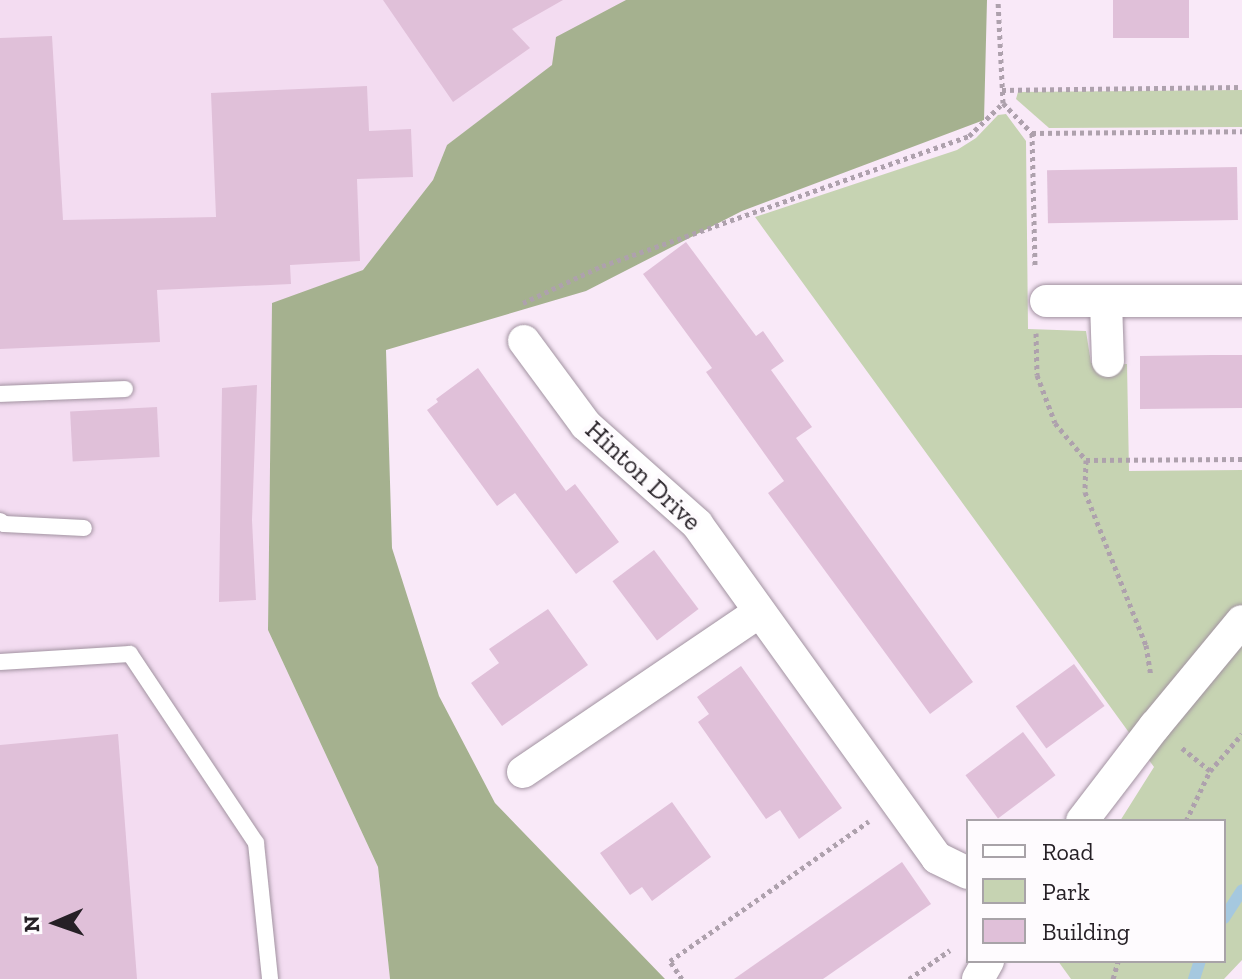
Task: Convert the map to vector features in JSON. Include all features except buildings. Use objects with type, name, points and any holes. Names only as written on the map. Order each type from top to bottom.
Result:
[{"type":"street","points":[[1046,301],[1242,301]]},
{"type":"street","points":[[1106,302],[1108,361]]},
{"type":"street","name":"Hinton Drive","points":[[524,341],[586,425],[697,524],[937,858],[966,872]]},
{"type":"street","points":[[523,772],[758,613]]},
{"type":"street","points":[[1084,819],[1242,621]]},
{"type":"lane","points":[[0,394],[125,389]]},
{"type":"lane","points":[[0,521],[4,524],[84,528]]},
{"type":"lane","points":[[0,662],[130,654],[256,843],[270,979]]},
{"type":"path","points":[[524,341],[513,308],[602,266],[969,136],[1003,103],[998,0]]},
{"type":"path","points":[[1002,90],[1242,87]]},
{"type":"path","points":[[1032,133],[1242,131]]},
{"type":"path","points":[[1086,460],[1085,492],[1146,645],[1155,726],[1210,771]]},
{"type":"path","points":[[1187,819],[1210,771],[1242,734]]},
{"type":"path","points":[[682,979],[670,961],[896,802]]},
{"type":"path","points":[[909,979],[956,946]]},
{"type":"shaded area","points":[[0,0],[626,0],[553,65],[447,145],[433,180],[363,270],[272,304],[268,630],[378,867],[390,979],[0,979]]},
{"type":"green space","points":[[626,0],[987,0],[984,120],[742,211],[586,291],[386,350],[392,548],[439,696],[495,803],[665,979],[390,979],[378,867],[268,630],[272,303],[363,270],[433,180],[447,145],[552,65],[556,37]]},
{"type":"green space","points":[[1242,90],[1242,127],[1049,128],[1016,99],[1018,92]]},
{"type":"green space","points":[[1006,114],[1026,141],[1028,329],[1086,331],[1091,363],[1127,364],[1129,471],[1242,470],[1242,960],[1224,979],[1071,979],[1059,963],[1226,963],[1226,819],[1121,819],[1154,767],[755,217],[957,150],[976,138],[998,115]]},
{"type":"waterway","points":[[1226,915],[1242,890]]},
{"type":"waterway","points":[[1194,979],[1199,963]]}]
